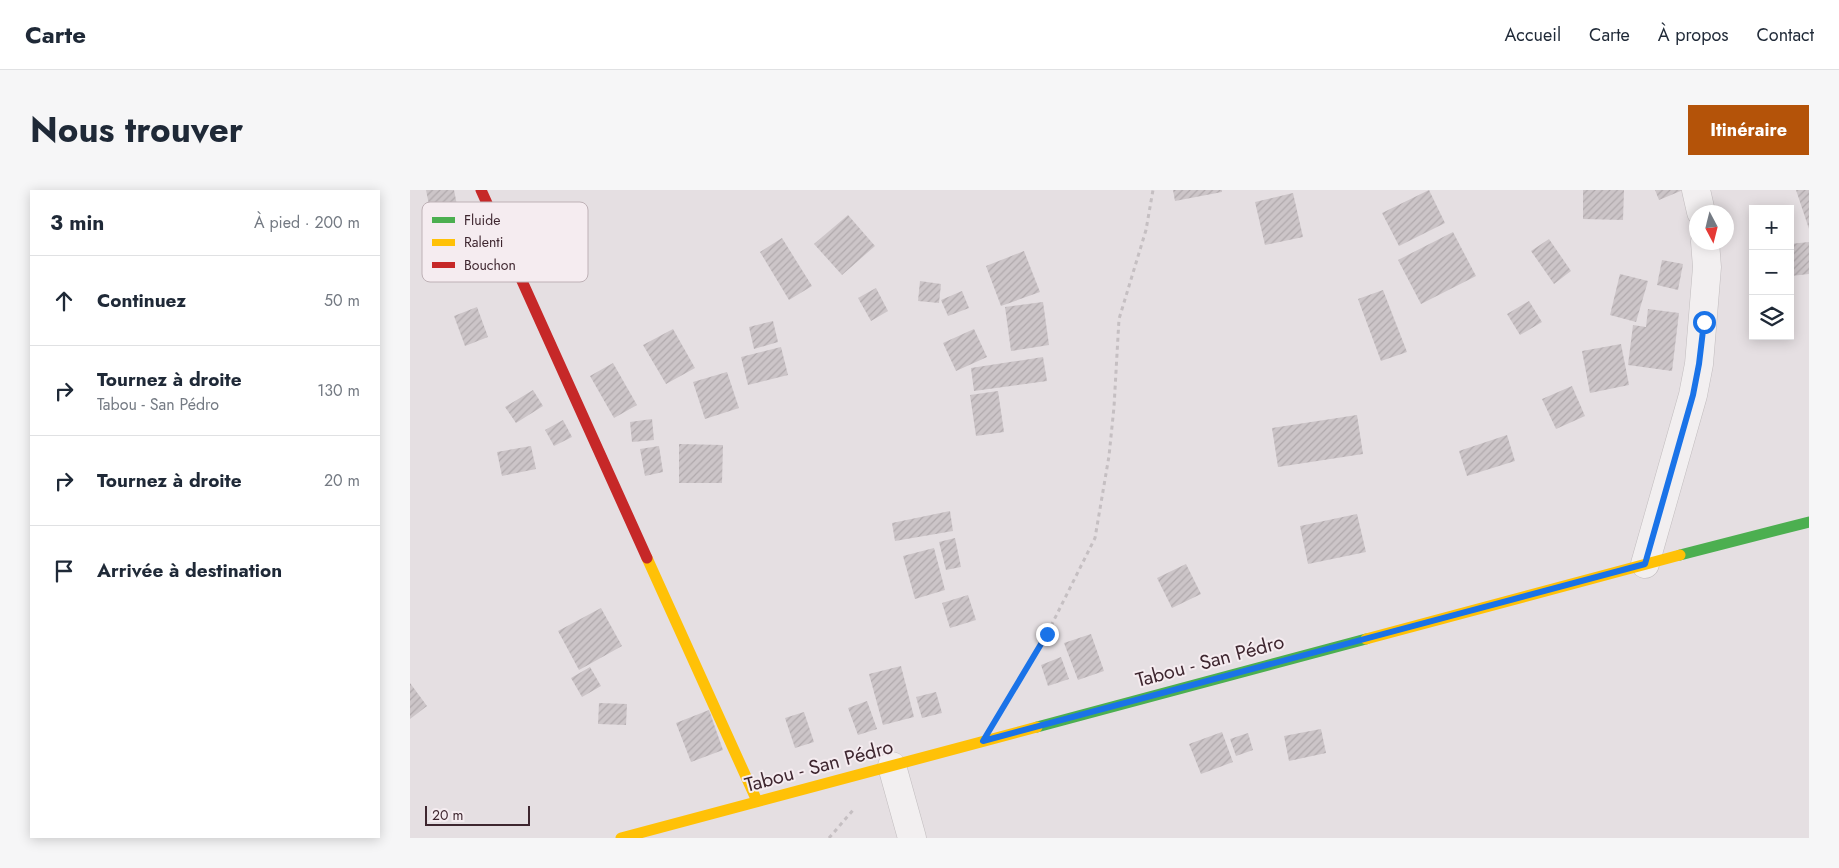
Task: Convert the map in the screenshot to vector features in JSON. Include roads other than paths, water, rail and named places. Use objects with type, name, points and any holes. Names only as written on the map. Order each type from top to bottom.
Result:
[{"type":"main road","points":[[481,190],[486,202]]},
{"type":"main road","points":[[522,282],[757,802]]},
{"type":"main road","name":"Tabou - San Pédro","points":[[621,838],[1645,564],[1809,522]]},
{"type":"street","points":[[1696,190],[1699,205]]},
{"type":"street","points":[[1645,564],[1693,395],[1699,364],[1707,267],[1706,250]]},
{"type":"street","points":[[892,766],[912,838]]}]
